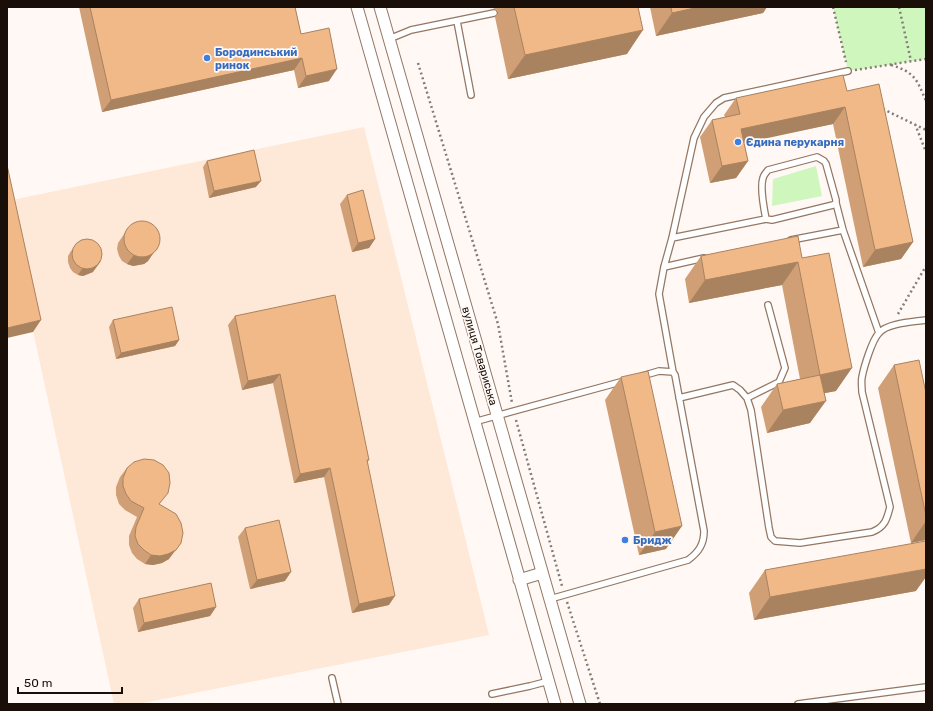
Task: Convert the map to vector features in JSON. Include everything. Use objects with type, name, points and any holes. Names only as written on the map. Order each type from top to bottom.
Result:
[{"type":"street","name":"вулиця Товариська","points":[[357,7],[555,704]]},
{"type":"street","name":"вулиця Товариська","points":[[380,7],[580,704]]},
{"type":"street","points":[[519,580],[542,573]]},
{"type":"lane","points":[[389,39],[411,30],[494,13]]},
{"type":"lane","points":[[457,21],[472,95]]},
{"type":"lane","points":[[550,599],[688,560],[697,553],[701,547],[704,540],[704,531],[659,294],[664,266],[672,238],[694,138],[704,117],[716,103],[724,98],[848,71]]},
{"type":"lane","points":[[766,219],[762,185],[764,174],[768,170],[817,157],[824,161],[836,200],[843,230],[879,333]]},
{"type":"lane","points":[[672,238],[766,219],[768,221],[836,203]]},
{"type":"lane","points":[[788,241],[843,230]]},
{"type":"lane","points":[[664,266],[710,257]]},
{"type":"lane","points":[[747,398],[779,382],[785,368],[768,305]]},
{"type":"lane","points":[[679,398],[732,385],[740,390],[747,398],[754,427],[769,528],[771,537],[775,541],[800,543],[872,532],[885,524],[890,506],[862,392],[862,378],[872,347],[879,333],[891,327],[926,320]]},
{"type":"lane","points":[[636,378],[659,371],[673,372]]},
{"type":"lane","points":[[474,422],[628,380]]},
{"type":"lane","points":[[332,678],[338,704]]},
{"type":"lane","points":[[492,694],[549,681]]},
{"type":"lane","points":[[798,704],[926,687]]},
{"type":"path","points":[[833,7],[848,71],[926,59]]},
{"type":"path","points":[[899,7],[911,61]]},
{"type":"path","points":[[418,63],[498,324],[513,412],[564,594],[600,704]]},
{"type":"path","points":[[888,65],[904,69],[916,79],[926,101]]},
{"type":"path","points":[[881,108],[926,130]]},
{"type":"path","points":[[915,124],[926,152]]},
{"type":"path","points":[[891,327],[926,266]]},
{"type":"shaded area","points":[[364,127],[489,635],[138,704],[114,704],[7,211],[7,201]]},
{"type":"green space","points":[[833,7],[926,7],[926,59],[848,71]]},
{"type":"green space","points":[[816,166],[822,196],[772,206],[773,179]]},
{"type":"building","name":"Бородинський ринок","points":[[90,7],[295,7],[301,34],[329,28],[337,69],[306,76],[302,58],[111,100]]},
{"type":"building","points":[[514,7],[638,7],[643,30],[525,55]]},
{"type":"building","points":[[671,7],[699,7],[672,13]]},
{"type":"building","points":[[843,75],[847,91],[879,84],[913,242],[875,250],[845,107],[741,129],[748,161],[722,166],[712,120],[740,114],[736,98]]},
{"type":"building","points":[[254,150],[261,181],[214,191],[207,161]]},
{"type":"building","points":[[7,165],[41,320],[7,328]]},
{"type":"building","points":[[363,190],[375,239],[358,243],[347,195]]},
{"type":"building","points":[[142,221],[152,224],[157,229],[160,239],[157,249],[152,254],[142,257],[132,254],[127,249],[124,239],[127,229],[132,224]]},
{"type":"building","points":[[798,236],[802,258],[829,253],[852,368],[820,375],[798,262],[705,280],[701,256]]},
{"type":"building","points":[[87,239],[98,243],[102,254],[98,265],[87,269],[76,265],[72,254],[76,243]]},
{"type":"building","points":[[335,295],[395,596],[359,604],[330,468],[300,474],[280,374],[248,381],[235,316]]},
{"type":"building","points":[[172,307],[179,340],[121,353],[113,320]]},
{"type":"building","points":[[919,360],[926,393],[926,516],[894,365]]},
{"type":"building","points":[[648,371],[682,526],[655,532],[621,377]]},
{"type":"building","points":[[820,375],[826,401],[783,410],[777,384]]},
{"type":"building","points":[[144,459],[154,460],[163,465],[169,473],[170,483],[168,493],[159,504],[176,514],[181,523],[183,533],[181,543],[176,550],[160,556],[151,555],[138,544],[135,536],[136,527],[144,508],[131,501],[123,486],[123,478],[127,468],[134,462]]},
{"type":"building","points":[[279,520],[291,572],[257,580],[245,528]]},
{"type":"building","points":[[926,541],[926,569],[770,597],[765,570]]},
{"type":"building","points":[[211,583],[216,607],[144,623],[139,599]]},
{"type":"place","name":"Бородинський ринок","points":[[207,58]]},
{"type":"place","name":"Єдина перукарня","points":[[738,142]]},
{"type":"place","name":"Бридж","points":[[625,540]]}]
